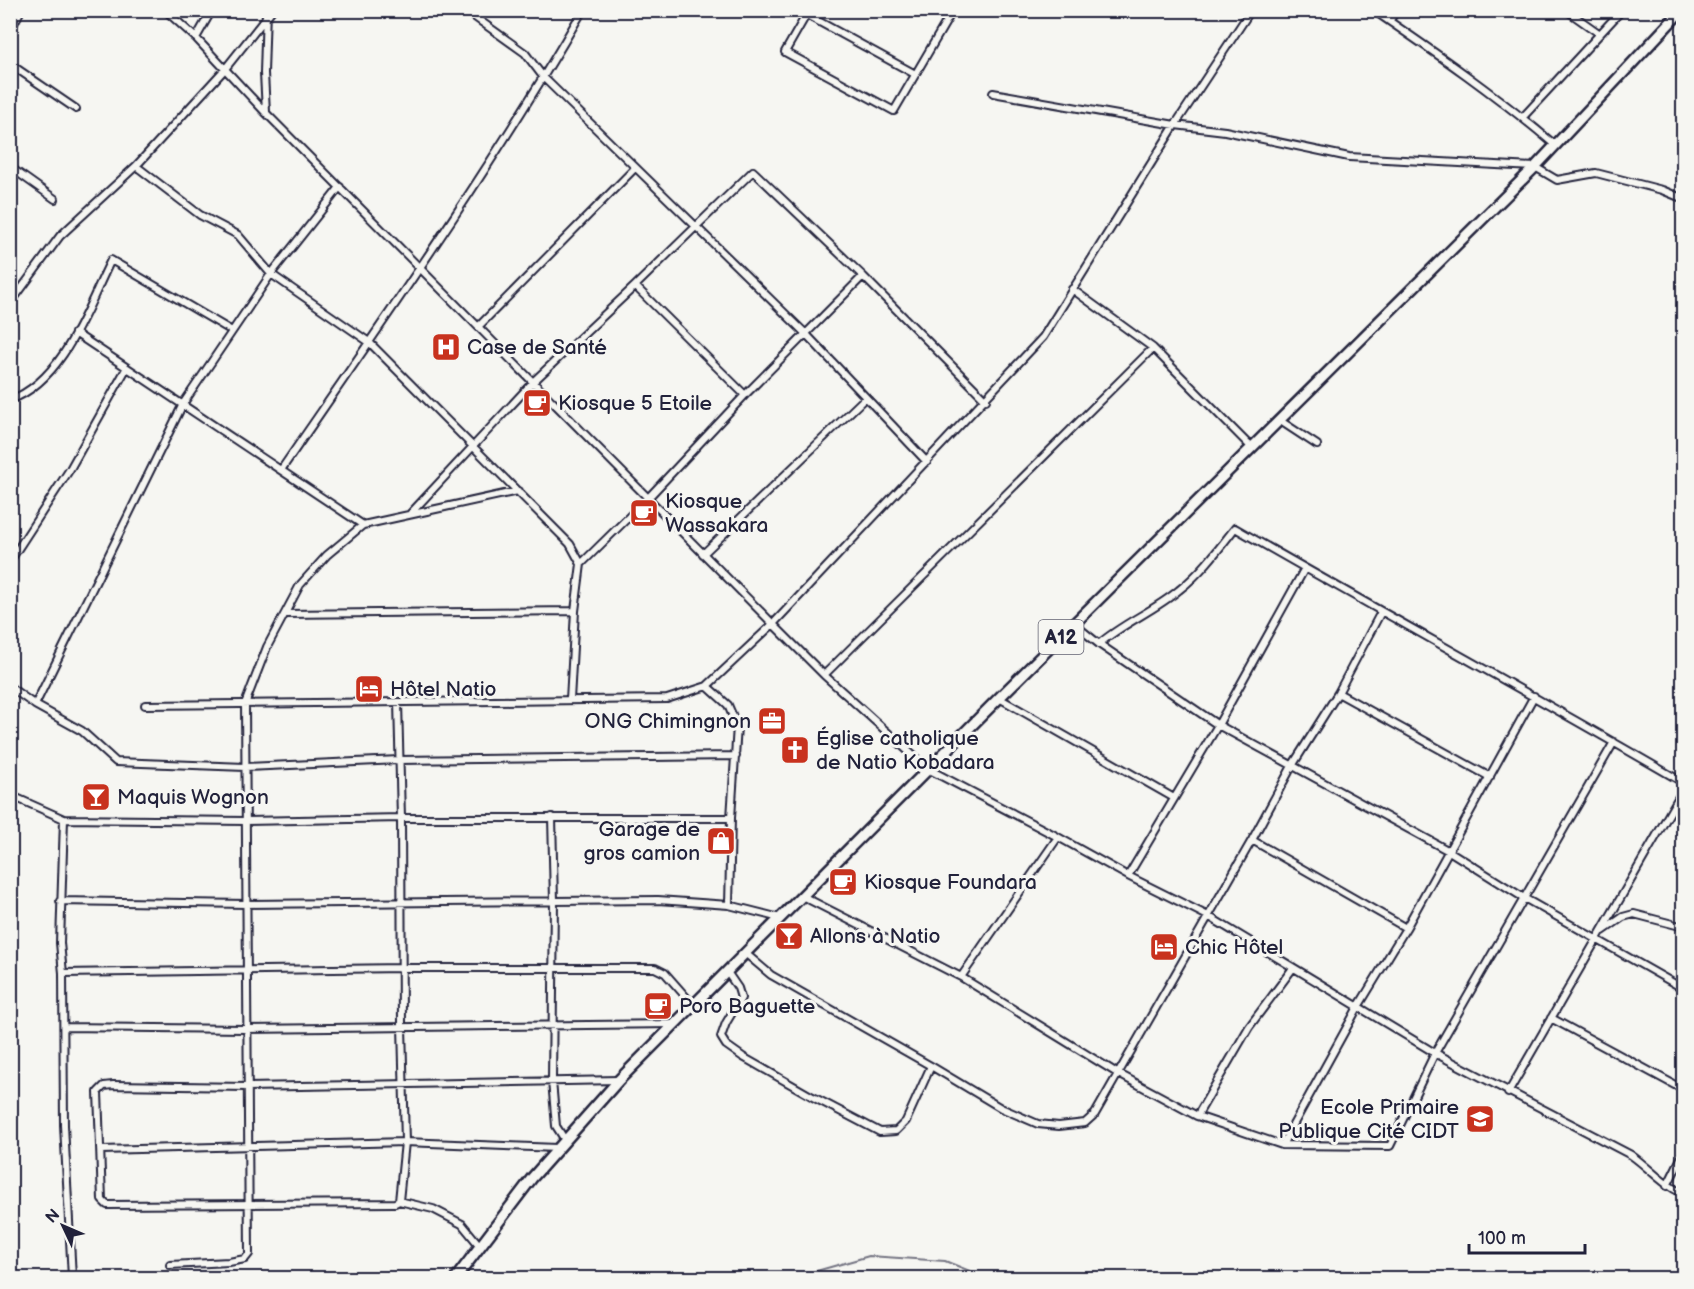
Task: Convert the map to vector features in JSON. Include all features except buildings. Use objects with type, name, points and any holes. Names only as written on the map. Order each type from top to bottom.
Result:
[{"type":"main road","name":"A12","points":[[456,1278],[557,1148],[619,1080],[1251,447],[1535,168],[1682,10]]},
{"type":"street","points":[[10,31],[21,10]]},
{"type":"street","points":[[165,10],[196,38],[266,113],[534,381],[702,554],[824,675],[928,769],[1208,916],[1435,1053],[1631,1155],[1649,1168],[1667,1186],[1683,1194]]},
{"type":"street","points":[[196,38],[212,10]]},
{"type":"street","points":[[266,10],[264,74],[266,113]]},
{"type":"street","points":[[10,304],[60,236],[136,166],[225,69],[272,10]]},
{"type":"street","points":[[465,10],[525,53],[544,78],[806,334],[927,462]]},
{"type":"street","points":[[281,470],[544,78],[583,10]]},
{"type":"street","points":[[915,74],[808,13],[785,52],[894,111],[953,10]]},
{"type":"street","points":[[145,705],[667,699],[707,686],[773,624],[1043,337],[1175,125],[1251,10]]},
{"type":"street","points":[[1373,10],[1523,117],[1555,145]]},
{"type":"street","points":[[1389,21],[1397,10]]},
{"type":"street","points":[[1566,10],[1599,34]]},
{"type":"street","points":[[1523,117],[1622,10]]},
{"type":"street","points":[[10,64],[76,109]]},
{"type":"street","points":[[993,93],[1175,125],[1225,131],[1350,157],[1535,168],[1557,180],[1596,173],[1662,190],[1683,199]]},
{"type":"street","points":[[136,166],[200,215],[238,235],[271,274],[369,342],[570,544],[581,564],[575,611],[570,700]]},
{"type":"street","points":[[10,167],[55,199]]},
{"type":"street","points":[[479,326],[634,168]]},
{"type":"street","points":[[410,514],[534,381],[753,171],[863,276],[986,400]]},
{"type":"street","points":[[35,705],[183,404],[271,274],[340,187]]},
{"type":"street","points":[[10,400],[40,383],[60,360],[111,260],[232,331]]},
{"type":"street","points":[[581,564],[863,276]]},
{"type":"street","points":[[635,286],[745,395]]},
{"type":"street","points":[[1072,289],[1153,348],[1251,447]]},
{"type":"street","points":[[75,333],[363,525]]},
{"type":"street","points":[[824,675],[1153,348]]},
{"type":"street","points":[[10,561],[70,469],[126,369]]},
{"type":"street","points":[[702,554],[865,398]]},
{"type":"street","points":[[1279,420],[1317,446]]},
{"type":"street","points":[[170,1265],[229,1262],[245,1259],[249,1254],[245,704],[267,647],[300,585],[327,555],[363,525],[518,491]]},
{"type":"street","points":[[1099,644],[1112,633],[1180,590],[1212,557],[1235,528],[1534,696],[1683,783]]},
{"type":"street","points":[[1128,876],[1218,725],[1305,568]]},
{"type":"street","points":[[285,614],[575,611]]},
{"type":"street","points":[[745,953],[771,975],[1001,1108],[1038,1124],[1059,1126],[1085,1123],[1095,1114],[1292,766],[1338,693],[1381,612]]},
{"type":"street","points":[[1074,624],[1099,644],[1218,725],[1449,851],[1524,898],[1598,936],[1683,989]]},
{"type":"street","points":[[707,686],[728,705],[737,726],[731,818],[729,905]]},
{"type":"street","points":[[10,687],[35,705],[82,731],[116,762],[245,767],[399,760],[736,756]]},
{"type":"street","points":[[1338,693],[1490,777]]},
{"type":"street","points":[[1282,1145],[1358,1007],[1407,928],[1534,696]]},
{"type":"street","points":[[999,698],[1174,798]]},
{"type":"street","points":[[398,702],[405,1142],[399,1201]]},
{"type":"street","points":[[804,897],[961,977],[1117,1073],[1197,1116],[1282,1145],[1390,1146],[1435,1053],[1614,742]]},
{"type":"street","points":[[1508,1093],[1683,788]]},
{"type":"street","points":[[10,795],[64,819],[245,821],[552,817],[731,818]]},
{"type":"street","points":[[552,817],[554,901],[552,1082],[556,1126],[565,1140]]},
{"type":"street","points":[[64,819],[60,943],[63,973],[64,1125],[72,1278]]},
{"type":"street","points":[[961,977],[1058,837]]},
{"type":"street","points":[[1252,840],[1407,928]]},
{"type":"street","points":[[60,901],[246,904],[658,900],[729,905],[780,918]]},
{"type":"street","points":[[1598,936],[1623,917],[1634,914],[1683,927]]},
{"type":"street","points":[[63,973],[402,968],[655,968],[665,974],[694,1007]]},
{"type":"street","points":[[1197,1116],[1249,1027],[1293,968]]},
{"type":"street","points":[[727,972],[738,987],[741,998],[721,1036],[726,1045],[743,1058],[880,1132],[896,1131],[906,1121],[931,1066]]},
{"type":"street","points":[[1551,1018],[1683,1090]]},
{"type":"street","points":[[64,1027],[246,1029],[676,1024]]},
{"type":"street","points":[[480,1246],[462,1224],[433,1209],[399,1201],[395,1203],[107,1205],[102,1200],[98,1092],[104,1086],[247,1087],[619,1080]]},
{"type":"street","points":[[101,1150],[405,1142],[557,1148]]},
{"type":"street","points":[[1667,1186],[1683,1152]]},
{"type":"waterway","points":[[792,1278],[869,1256],[945,1261],[987,1278]]},
{"type":"place","name":"Case de Santé","points":[[446,347]]},
{"type":"place","name":"Kiosque 5 Etoile","points":[[537,403]]},
{"type":"place","name":"Kiosque Wassakara","points":[[644,513]]},
{"type":"place","name":"Hôtel Natio","points":[[369,689]]},
{"type":"place","name":"ONG Chimingnon","points":[[772,721]]},
{"type":"place","name":"Église catholique de Natio Kobadara","points":[[795,750]]},
{"type":"place","name":"Maquis Wognon","points":[[96,797]]},
{"type":"place","name":"Garage de gros camion","points":[[721,841]]},
{"type":"place","name":"Kiosque Foundara","points":[[843,882]]},
{"type":"place","name":"Allons à Natio","points":[[789,936]]},
{"type":"place","name":"Chic Hôtel","points":[[1164,947]]},
{"type":"place","name":"Poro Baguette","points":[[658,1006]]},
{"type":"place","name":"Ecole Primaire Publique Cité CIDT","points":[[1480,1119]]}]
